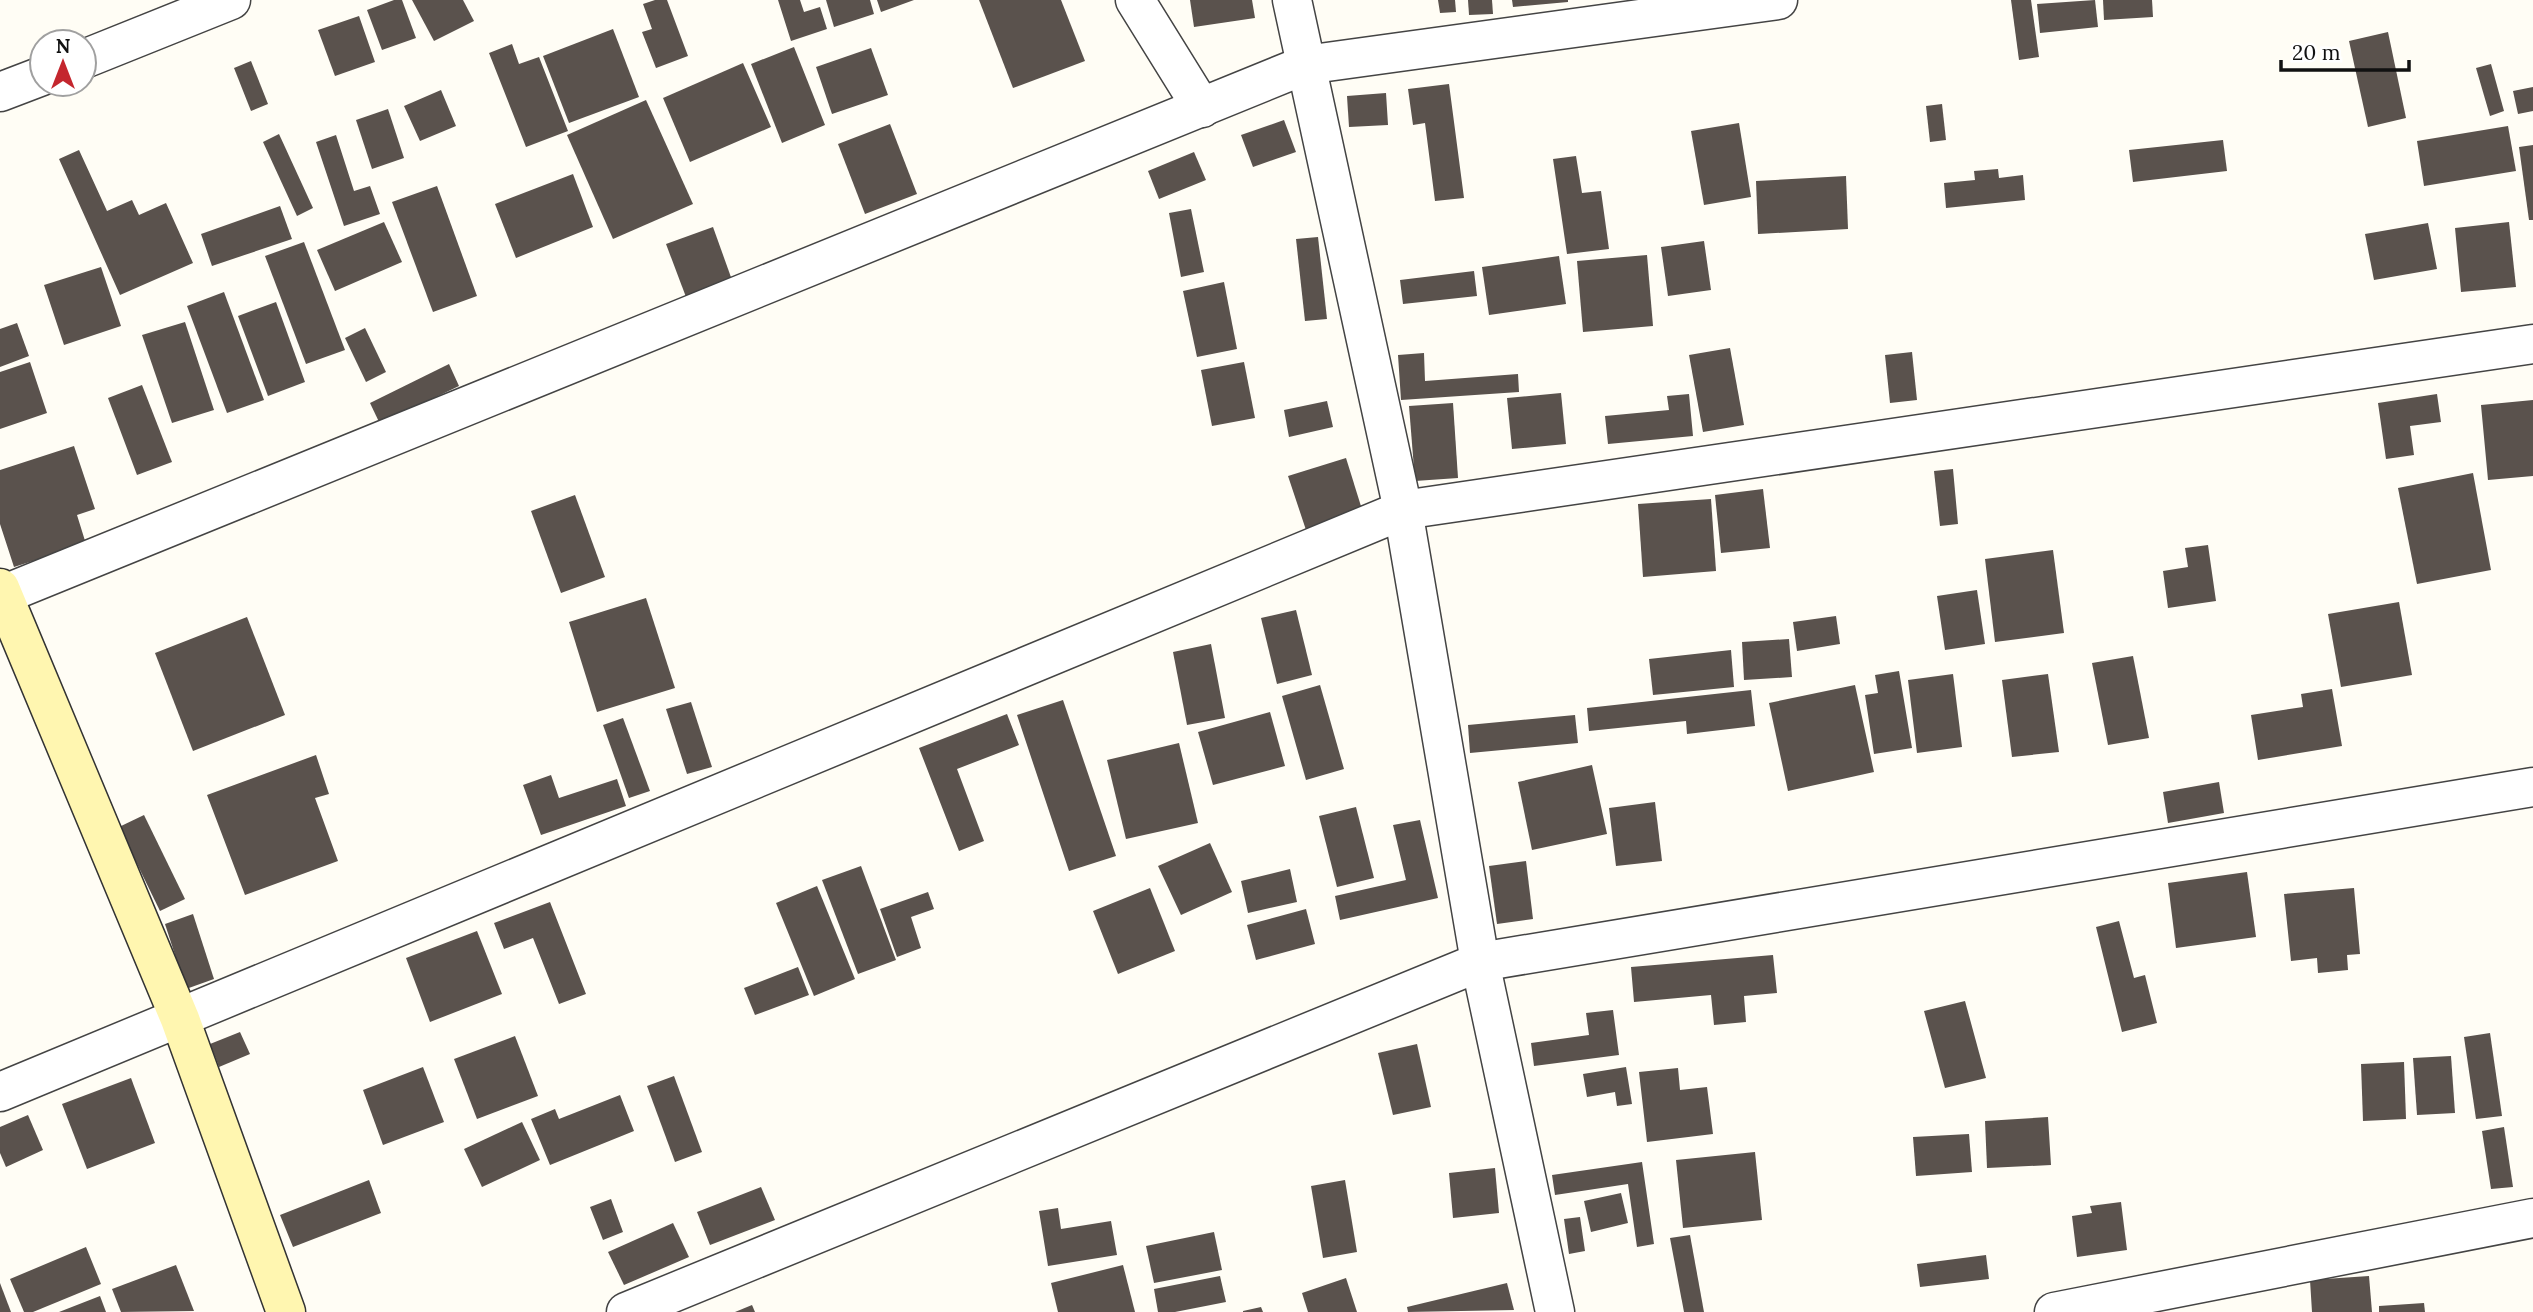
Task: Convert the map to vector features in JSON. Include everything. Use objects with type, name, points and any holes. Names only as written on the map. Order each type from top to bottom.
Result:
[{"type":"main road","points":[[1,593],[180,1019],[286,1312]]},
{"type":"street","points":[[98,53],[231,0]]},
{"type":"street","points":[[1135,0],[1202,108]]},
{"type":"street","points":[[1292,0],[1403,510],[1480,962],[1555,1312]]},
{"type":"street","points":[[1,593],[1305,65],[1778,0]]},
{"type":"street","points":[[0,92],[28,81]]},
{"type":"street","points":[[0,1092],[1403,510],[2533,344]]},
{"type":"street","points":[[626,1312],[1480,962],[2533,787]]},
{"type":"street","points":[[2054,1312],[2533,1219]]},
{"type":"building","points":[[394,0],[402,0],[416,38],[382,50],[367,10]]},
{"type":"building","points":[[412,0],[463,0],[474,21],[434,41]]},
{"type":"building","points":[[667,0],[688,56],[656,68],[642,32],[652,29],[643,4]]},
{"type":"building","points":[[778,0],[800,0],[804,12],[820,7],[827,29],[791,41]]},
{"type":"building","points":[[826,0],[870,0],[874,14],[834,27]]},
{"type":"building","points":[[877,0],[914,0],[881,12]]},
{"type":"building","points":[[979,0],[1061,0],[1085,61],[1013,88]]},
{"type":"building","points":[[1190,0],[1252,0],[1255,18],[1194,27]]},
{"type":"building","points":[[1438,0],[1455,0],[1456,12],[1440,13]]},
{"type":"building","points":[[1468,0],[1492,0],[1493,14],[1469,15]]},
{"type":"building","points":[[1512,0],[1568,0],[1568,2],[1513,7]]},
{"type":"building","points":[[2011,0],[2031,0],[2039,57],[2019,60]]},
{"type":"building","points":[[2095,0],[2098,27],[2040,33],[2037,4]]},
{"type":"building","points":[[2103,0],[2152,0],[2153,17],[2104,20]]},
{"type":"building","points":[[359,16],[375,62],[335,76],[318,30]]},
{"type":"building","points":[[613,29],[639,97],[569,123],[543,56]]},
{"type":"building","points":[[2388,32],[2406,118],[2368,127],[2349,41]]},
{"type":"building","points":[[512,44],[519,64],[539,57],[568,131],[526,147],[489,53]]},
{"type":"building","points":[[794,47],[825,125],[782,143],[751,64]]},
{"type":"building","points":[[871,48],[888,95],[832,114],[816,67]]},
{"type":"building","points":[[251,61],[268,104],[251,111],[234,68]]},
{"type":"building","points":[[743,63],[771,127],[690,162],[663,98]]},
{"type":"building","points":[[2491,64],[2504,111],[2490,116],[2476,68]]},
{"type":"building","points":[[1449,84],[1464,198],[1435,201],[1425,123],[1413,125],[1408,89]]},
{"type":"building","points":[[2533,87],[2533,111],[2518,114],[2513,91]]},
{"type":"building","points":[[441,90],[456,126],[420,141],[404,106]]},
{"type":"building","points":[[1386,93],[1388,125],[1349,127],[1347,96]]},
{"type":"building","points":[[646,100],[693,204],[613,239],[567,135]]},
{"type":"building","points":[[1942,104],[1946,140],[1930,142],[1926,106]]},
{"type":"building","points":[[388,109],[404,158],[372,169],[356,120]]},
{"type":"building","points":[[1284,120],[1296,152],[1253,167],[1241,135]]},
{"type":"building","points":[[1739,123],[1751,197],[1704,205],[1691,131]]},
{"type":"building","points":[[890,124],[917,194],[865,214],[838,144]]},
{"type":"building","points":[[2508,126],[2516,171],[2424,186],[2417,141]]},
{"type":"building","points":[[279,134],[313,208],[297,216],[263,142]]},
{"type":"building","points":[[336,135],[354,191],[370,186],[380,214],[344,226],[316,142]]},
{"type":"building","points":[[2223,140],[2227,171],[2133,182],[2129,150]]},
{"type":"building","points":[[2533,145],[2533,220],[2529,220],[2519,147]]},
{"type":"building","points":[[79,150],[107,211],[132,200],[139,215],[166,203],[193,263],[120,295],[59,159]]},
{"type":"building","points":[[1194,152],[1206,180],[1159,199],[1148,171]]},
{"type":"building","points":[[1576,156],[1582,193],[1601,191],[1609,249],[1567,254],[1553,159]]},
{"type":"building","points":[[1998,169],[1999,178],[2023,175],[2025,200],[1946,208],[1944,183],[1975,180],[1974,171]]},
{"type":"building","points":[[573,174],[593,227],[516,258],[495,204]]},
{"type":"building","points":[[1846,176],[1848,229],[1758,234],[1756,181]]},
{"type":"building","points":[[437,186],[477,296],[433,312],[392,202]]},
{"type":"building","points":[[280,206],[292,239],[212,266],[201,234]]},
{"type":"building","points":[[1191,209],[1204,272],[1181,277],[1169,213]]},
{"type":"building","points":[[384,222],[402,262],[335,291],[317,250]]},
{"type":"building","points":[[2509,222],[2516,287],[2461,292],[2455,228]]},
{"type":"building","points":[[2428,223],[2437,269],[2374,280],[2365,234]]},
{"type":"building","points":[[713,227],[732,280],[686,297],[666,244]]},
{"type":"building","points":[[1318,237],[1327,319],[1305,321],[1296,239]]},
{"type":"building","points":[[1704,241],[1711,290],[1668,296],[1661,247]]},
{"type":"building","points":[[304,242],[345,350],[306,364],[265,256]]},
{"type":"building","points":[[1647,255],[1653,326],[1583,332],[1577,261]]},
{"type":"building","points":[[1559,256],[1566,304],[1489,315],[1482,267]]},
{"type":"building","points":[[101,267],[121,326],[64,345],[44,285]]},
{"type":"building","points":[[1474,271],[1477,296],[1403,304],[1400,280]]},
{"type":"building","points":[[1224,282],[1237,349],[1197,357],[1183,291]]},
{"type":"building","points":[[224,292],[264,400],[227,413],[187,306]]},
{"type":"building","points":[[276,302],[305,382],[268,396],[238,316]]},
{"type":"building","points":[[185,322],[214,410],[172,423],[142,335]]},
{"type":"building","points":[[17,323],[29,356],[0,367],[0,329]]},
{"type":"building","points":[[365,328],[386,372],[366,382],[345,338]]},
{"type":"building","points":[[1730,348],[1744,425],[1703,432],[1689,355]]},
{"type":"building","points":[[1912,352],[1917,400],[1890,403],[1885,355]]},
{"type":"building","points":[[1424,353],[1425,381],[1518,374],[1519,392],[1401,400],[1398,355]]},
{"type":"building","points":[[30,362],[47,413],[0,429],[0,372]]},
{"type":"building","points":[[1244,362],[1255,418],[1212,426],[1201,370]]},
{"type":"building","points":[[449,364],[459,386],[380,424],[370,403]]},
{"type":"building","points":[[142,385],[172,462],[137,475],[108,398]]},
{"type":"building","points":[[1561,393],[1566,444],[1512,449],[1507,398]]},
{"type":"building","points":[[1689,394],[1693,436],[1608,444],[1605,416],[1669,410],[1667,396]]},
{"type":"building","points":[[2437,394],[2441,422],[2410,426],[2414,455],[2386,459],[2378,403]]},
{"type":"building","points":[[2533,400],[2533,476],[2488,480],[2481,405]]},
{"type":"building","points":[[1327,401],[1333,427],[1289,437],[1284,410]]},
{"type":"building","points":[[1453,403],[1458,478],[1415,481],[1409,406]]},
{"type":"building","points":[[74,446],[95,509],[77,515],[86,544],[14,567],[0,524],[0,470]]},
{"type":"building","points":[[1346,458],[1365,519],[1308,536],[1288,476]]},
{"type":"building","points":[[1953,469],[1958,524],[1940,526],[1934,471]]},
{"type":"building","points":[[2473,473],[2491,570],[2417,584],[2398,488]]},
{"type":"building","points":[[1763,489],[1770,548],[1721,553],[1715,495]]},
{"type":"building","points":[[575,495],[605,577],[561,593],[531,511]]},
{"type":"building","points":[[1711,499],[1716,571],[1643,577],[1638,504]]},
{"type":"building","points":[[2208,545],[2216,601],[2168,608],[2163,571],[2188,567],[2185,548]]},
{"type":"building","points":[[2053,550],[2064,633],[1995,642],[1985,559]]},
{"type":"building","points":[[1977,590],[1985,644],[1945,650],[1937,596]]},
{"type":"building","points":[[646,598],[675,688],[597,712],[569,622]]},
{"type":"building","points":[[2399,602],[2412,675],[2341,687],[2328,614]]},
{"type":"building","points":[[1296,610],[1312,675],[1277,684],[1261,618]]},
{"type":"building","points":[[1836,616],[1840,644],[1797,651],[1793,622]]},
{"type":"building","points":[[247,617],[285,715],[193,751],[155,653]]},
{"type":"building","points":[[1789,639],[1792,677],[1744,680],[1742,642]]},
{"type":"building","points":[[1211,644],[1225,718],[1187,725],[1173,652]]},
{"type":"building","points":[[1731,650],[1734,687],[1653,695],[1649,659]]},
{"type":"building","points":[[2133,656],[2149,738],[2108,745],[2092,663]]},
{"type":"building","points":[[1899,671],[1912,748],[1874,754],[1865,695],[1878,693],[1875,675]]},
{"type":"building","points":[[1953,674],[1962,747],[1917,753],[1908,680]]},
{"type":"building","points":[[2048,674],[2059,752],[2012,757],[2002,680]]},
{"type":"building","points":[[1320,685],[1344,769],[1306,780],[1282,696]]},
{"type":"building","points":[[1855,685],[1874,772],[1788,791],[1769,703]]},
{"type":"building","points":[[2332,689],[2342,746],[2258,760],[2251,715],[2303,707],[2301,694]]},
{"type":"building","points":[[1751,690],[1755,726],[1687,734],[1686,721],[1589,731],[1587,708]]},
{"type":"building","points":[[1063,700],[1116,856],[1069,871],[1017,715]]},
{"type":"building","points":[[691,702],[712,767],[687,774],[666,709]]},
{"type":"building","points":[[1270,712],[1285,766],[1213,785],[1198,732]]},
{"type":"building","points":[[1007,714],[1019,745],[957,769],[984,841],[959,851],[919,748]]},
{"type":"building","points":[[1575,715],[1578,743],[1470,753],[1468,725]]},
{"type":"building","points":[[623,718],[650,791],[629,798],[603,725]]},
{"type":"building","points":[[1179,743],[1198,823],[1126,839],[1107,760]]},
{"type":"building","points":[[316,755],[329,794],[315,798],[338,861],[245,895],[207,795]]},
{"type":"building","points":[[1592,765],[1607,834],[1532,850],[1518,782]]},
{"type":"building","points":[[551,775],[559,798],[617,779],[626,806],[541,835],[523,785]]},
{"type":"building","points":[[2219,782],[2224,813],[2168,823],[2163,792]]},
{"type":"building","points":[[1655,802],[1662,861],[1616,866],[1609,808]]},
{"type":"building","points":[[1356,807],[1374,878],[1337,887],[1319,816]]},
{"type":"building","points":[[144,815],[185,899],[160,911],[119,827]]},
{"type":"building","points":[[1420,820],[1438,898],[1340,920],[1335,896],[1406,880],[1393,825]]},
{"type":"building","points":[[1210,843],[1232,892],[1181,915],[1158,866]]},
{"type":"building","points":[[1526,861],[1533,919],[1497,924],[1489,866]]},
{"type":"building","points":[[861,866],[896,960],[858,974],[822,880]]},
{"type":"building","points":[[1290,869],[1297,902],[1248,913],[1241,881]]},
{"type":"building","points":[[2247,872],[2256,937],[2176,948],[2168,883]]},
{"type":"building","points":[[817,886],[855,979],[814,996],[776,903]]},
{"type":"building","points":[[1150,888],[1175,951],[1118,974],[1093,911]]},
{"type":"building","points":[[2354,888],[2360,954],[2347,955],[2348,970],[2318,973],[2317,958],[2291,961],[2284,894]]},
{"type":"building","points":[[928,892],[934,909],[911,917],[921,948],[897,957],[880,909]]},
{"type":"building","points":[[550,902],[586,994],[559,1004],[533,938],[504,949],[494,923]]},
{"type":"building","points":[[1306,909],[1315,944],[1256,960],[1247,925]]},
{"type":"building","points":[[193,914],[214,979],[186,989],[165,924]]},
{"type":"building","points":[[2119,921],[2134,978],[2145,975],[2157,1023],[2122,1032],[2096,927]]},
{"type":"building","points":[[477,931],[502,994],[430,1022],[406,958]]},
{"type":"building","points":[[1773,955],[1777,993],[1744,996],[1746,1022],[1714,1025],[1711,995],[1634,1002],[1631,967]]},
{"type":"building","points":[[798,967],[809,995],[755,1015],[744,988]]},
{"type":"building","points":[[1965,1001],[1986,1078],[1945,1088],[1924,1011]]},
{"type":"building","points":[[1613,1010],[1619,1055],[1534,1066],[1531,1043],[1589,1035],[1586,1013]]},
{"type":"building","points":[[240,1032],[250,1054],[219,1067],[210,1044]]},
{"type":"building","points":[[2490,1033],[2502,1116],[2476,1119],[2464,1037]]},
{"type":"building","points":[[515,1036],[538,1096],[477,1119],[454,1059]]},
{"type":"building","points":[[1417,1044],[1431,1107],[1393,1115],[1378,1053]]},
{"type":"building","points":[[2451,1056],[2455,1113],[2417,1115],[2413,1058]]},
{"type":"building","points":[[2404,1062],[2406,1119],[2363,1121],[2361,1064]]},
{"type":"building","points":[[423,1067],[444,1122],[383,1145],[363,1090]]},
{"type":"building","points":[[1626,1067],[1632,1104],[1617,1106],[1615,1092],[1587,1097],[1583,1074]]},
{"type":"building","points":[[1678,1068],[1680,1090],[1707,1087],[1713,1134],[1647,1142],[1639,1072]]},
{"type":"building","points":[[674,1076],[702,1152],[675,1162],[647,1086]]},
{"type":"building","points":[[131,1078],[155,1143],[87,1169],[62,1104]]},
{"type":"building","points":[[620,1095],[634,1131],[550,1165],[531,1119],[555,1109],[559,1119]]},
{"type":"building","points":[[28,1115],[43,1150],[6,1167],[0,1153],[0,1127]]},
{"type":"building","points":[[2048,1117],[2051,1165],[1987,1168],[1985,1121]]},
{"type":"building","points":[[522,1122],[540,1160],[482,1187],[464,1149]]},
{"type":"building","points":[[2504,1127],[2513,1187],[2491,1189],[2482,1131]]},
{"type":"building","points":[[1969,1134],[1972,1172],[1916,1176],[1913,1137]]},
{"type":"building","points":[[1755,1152],[1762,1220],[1683,1228],[1676,1160]]},
{"type":"building","points":[[1642,1162],[1654,1244],[1637,1247],[1628,1184],[1555,1195],[1552,1175]]},
{"type":"building","points":[[1495,1168],[1499,1213],[1453,1218],[1449,1173]]},
{"type":"building","points":[[369,1180],[381,1213],[293,1247],[280,1215]]},
{"type":"building","points":[[1345,1180],[1357,1252],[1323,1258],[1311,1186]]},
{"type":"building","points":[[761,1187],[775,1220],[710,1245],[697,1212]]},
{"type":"building","points":[[1621,1193],[1628,1223],[1591,1232],[1584,1201]]},
{"type":"building","points":[[611,1199],[623,1232],[603,1240],[590,1207]]},
{"type":"building","points":[[2121,1202],[2127,1250],[2077,1257],[2072,1216],[2092,1213],[2090,1206]]},
{"type":"building","points":[[1058,1208],[1061,1229],[1111,1221],[1117,1255],[1048,1266],[1039,1211]]},
{"type":"building","points":[[1580,1217],[1585,1251],[1569,1254],[1564,1219]]},
{"type":"building","points":[[673,1223],[689,1257],[624,1285],[608,1252]]},
{"type":"building","points":[[1214,1232],[1222,1270],[1154,1283],[1146,1246]]},
{"type":"building","points":[[1690,1235],[1704,1312],[1684,1312],[1670,1238]]},
{"type":"building","points":[[86,1247],[101,1284],[33,1312],[24,1312],[10,1279]]},
{"type":"building","points":[[1986,1255],[1989,1279],[1920,1287],[1917,1264]]},
{"type":"building","points":[[176,1265],[194,1311],[121,1312],[112,1289]]},
{"type":"building","points":[[1123,1265],[1135,1312],[1058,1312],[1051,1283]]},
{"type":"building","points":[[1220,1276],[1226,1302],[1175,1312],[1158,1312],[1154,1289]]},
{"type":"building","points":[[2369,1276],[2372,1312],[2312,1312],[2310,1280]]},
{"type":"building","points":[[1346,1278],[1357,1312],[1308,1312],[1302,1293]]},
{"type":"building","points":[[0,1283],[11,1312],[0,1312]]},
{"type":"building","points":[[1507,1283],[1514,1310],[1408,1312],[1407,1307]]},
{"type":"building","points":[[100,1296],[106,1312],[59,1312]]},
{"type":"building","points":[[2424,1303],[2425,1312],[2379,1312],[2379,1306]]},
{"type":"building","points":[[752,1305],[755,1312],[735,1312]]},
{"type":"building","points":[[1261,1307],[1263,1312],[1243,1312],[1243,1311]]}]
